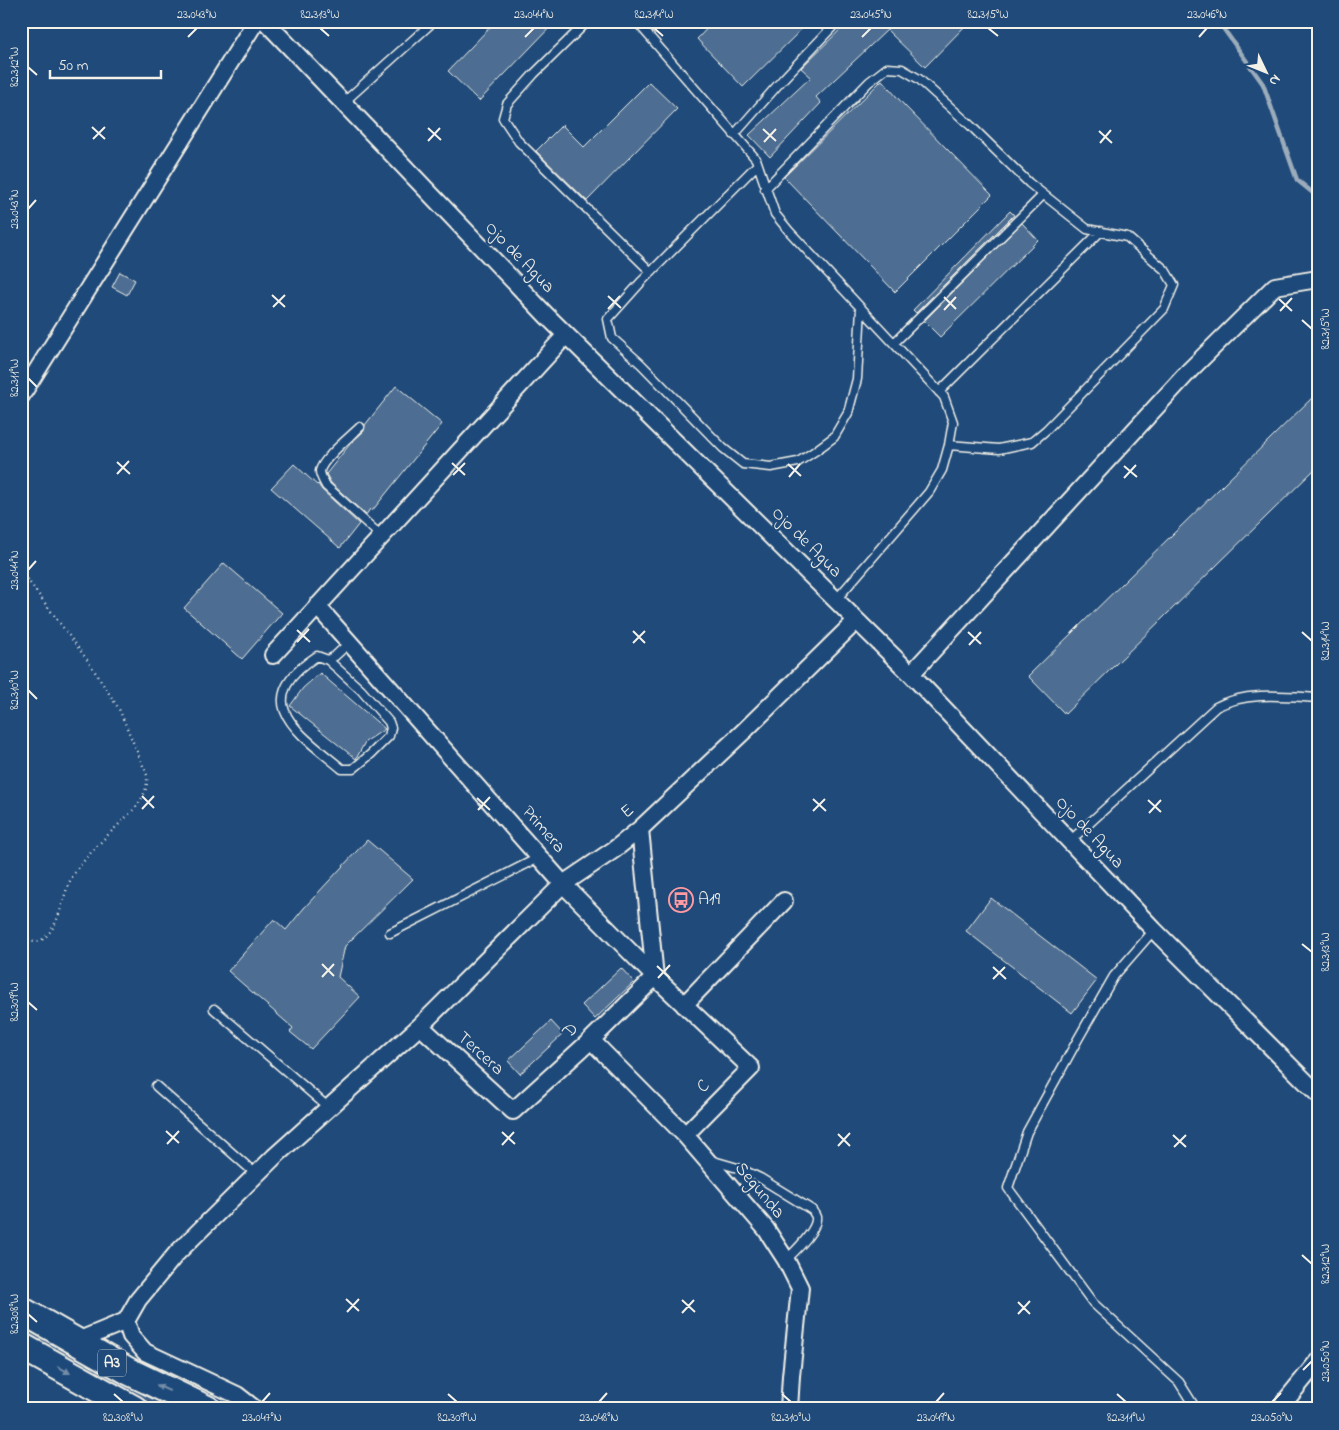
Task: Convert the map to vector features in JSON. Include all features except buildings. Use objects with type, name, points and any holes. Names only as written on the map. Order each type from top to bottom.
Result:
[{"type":"highway","name":"A3","points":[[21,1310],[130,1372],[207,1409]]},
{"type":"highway","name":"A3","points":[[21,1346],[134,1409]]},
{"type":"street","points":[[21,396],[256,21]]},
{"type":"street","name":"Ojo de Agua","points":[[265,21],[566,335],[911,674],[1154,930],[1318,1094]]},
{"type":"street","points":[[911,674],[1190,370],[1275,286],[1318,279]]},
{"type":"street","points":[[273,655],[566,335]]},
{"type":"street","name":"Primera","points":[[317,606],[564,884],[655,978],[751,1068]]},
{"type":"street","name":"E","points":[[126,1321],[138,1300],[176,1254],[257,1175],[420,1026],[564,884],[615,849],[640,829],[856,621]]},
{"type":"street","points":[[640,829],[655,978]]},
{"type":"street","points":[[684,1005],[784,901]]},
{"type":"street","name":"D","points":[[513,1111],[591,1040],[655,978]]},
{"type":"street","name":"Tercera","points":[[420,1026],[513,1111]]},
{"type":"street","name":"Segunda","points":[[591,1040],[685,1134],[766,1229],[786,1260],[800,1288],[790,1376],[789,1409]]},
{"type":"street","name":"C","points":[[685,1134],[751,1068]]},
{"type":"street","points":[[75,1342],[126,1321],[131,1336],[145,1352],[237,1395],[255,1409]]},
{"type":"street","points":[[1279,1409],[1318,1361]]},
{"type":"lane","points":[[343,103],[434,21]]},
{"type":"lane","points":[[588,21],[534,74],[508,104],[503,118],[519,142],[651,272]]},
{"type":"lane","points":[[636,21],[756,159],[765,189],[776,214],[944,397],[952,422],[949,445],[942,470],[928,492],[835,600]]},
{"type":"lane","points":[[734,135],[783,79],[838,21]]},
{"type":"lane","points":[[765,189],[869,82],[887,68],[902,69],[919,80],[972,126],[1029,184],[1087,228],[1127,236],[1165,270],[1174,285],[1164,309],[1032,442],[1000,449],[949,445]]},
{"type":"lane","points":[[758,165],[651,272],[608,319],[612,338],[641,364],[723,448],[743,464],[772,467],[798,462],[834,436],[848,413],[857,379],[861,308]]},
{"type":"lane","points":[[894,343],[1043,194]]},
{"type":"lane","points":[[939,392],[1101,231]]},
{"type":"lane","points":[[360,426],[324,462],[320,471],[321,477],[326,486],[381,536]]},
{"type":"lane","points":[[328,660],[361,690],[389,722],[391,728],[389,736],[353,768],[342,769],[311,743],[287,719],[281,702],[283,690],[303,665],[317,656],[328,660],[335,656],[349,642]]},
{"type":"lane","points":[[1070,841],[1216,706],[1228,701],[1271,696],[1318,698]]},
{"type":"lane","points":[[390,934],[540,857]]},
{"type":"lane","points":[[1154,930],[1109,984],[1027,1132],[1008,1188],[1093,1303],[1179,1382],[1196,1409]]},
{"type":"lane","points":[[214,1010],[329,1108]]},
{"type":"lane","points":[[156,1086],[257,1175]]},
{"type":"lane","points":[[706,1159],[741,1169],[760,1178],[812,1210],[816,1217],[812,1231],[786,1260]]},
{"type":"path","points":[[21,571],[88,661],[119,709],[147,775],[148,786],[137,806],[73,875],[57,920],[44,938],[38,942],[21,939]]},
{"type":"shaded area","points":[[21,1324],[72,1355],[178,1409],[158,1409],[105,1383],[21,1336]]},
{"type":"waterway","points":[[1218,21],[1263,84],[1297,180],[1318,197]]},
{"type":"place","name":"A19","points":[[681,900]]}]
